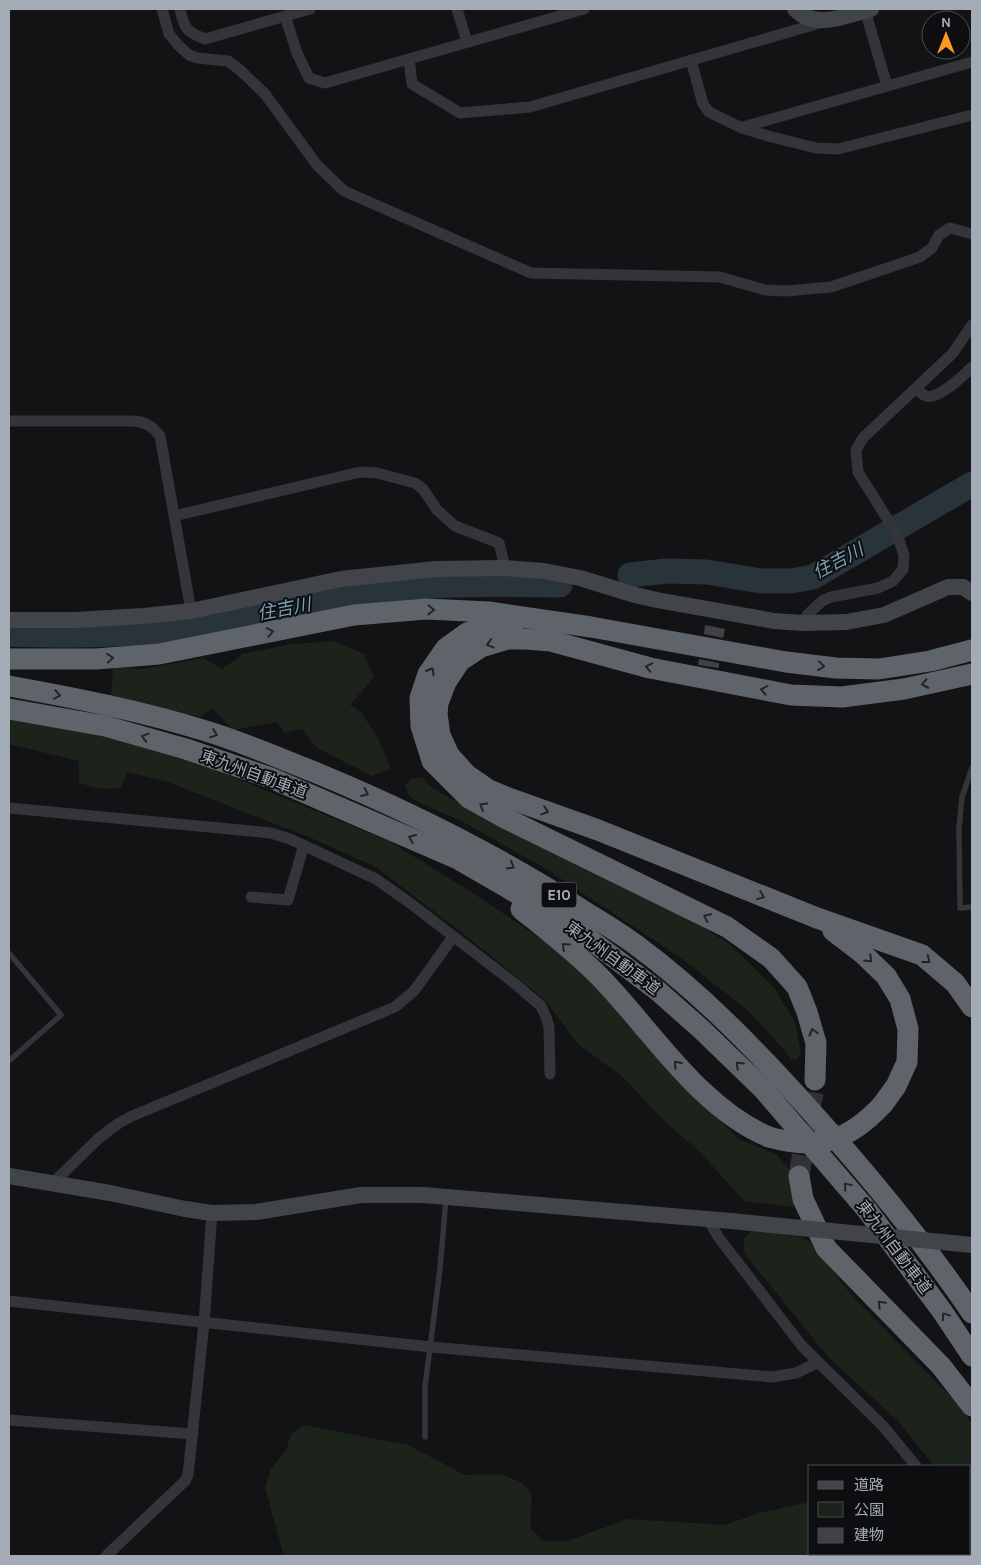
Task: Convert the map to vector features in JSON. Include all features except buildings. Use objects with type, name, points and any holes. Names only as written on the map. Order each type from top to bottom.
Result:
[{"type":"highway","points":[[9,659],[96,659],[159,654],[354,615],[426,609],[489,612],[591,627],[786,662],[836,668],[880,668],[930,661],[972,650]]},
{"type":"highway","points":[[591,627],[494,624],[467,633],[446,648],[428,674],[420,698],[421,726],[432,762],[457,787],[476,802],[726,927],[771,958],[797,988],[807,1012],[816,1043],[815,1080]]},
{"type":"highway","points":[[972,674],[904,689],[842,697],[791,695],[650,668],[552,641],[526,638],[508,640],[481,647],[460,662],[451,672],[438,703],[438,725],[448,755],[466,774],[478,783],[511,799],[598,830],[817,918],[922,955],[955,983],[972,1007]]},
{"type":"highway","name":"東九州自動車道","points":[[9,686],[99,703],[206,731],[278,758],[356,789],[453,834],[558,893],[636,945],[705,1002],[768,1063],[871,1179],[943,1271],[972,1313]]},
{"type":"highway","name":"東九州自動車道","points":[[9,709],[105,726],[186,749],[271,778],[456,858],[584,935],[658,991],[708,1035],[763,1089],[867,1210],[942,1311],[972,1356]]},
{"type":"highway","points":[[456,858],[514,902],[599,976],[698,1087],[712,1100],[741,1123],[769,1137],[796,1143],[827,1141],[849,1133],[868,1120],[896,1086],[907,1062],[908,1029],[900,999],[886,976],[862,953],[817,918]]},
{"type":"highway","points":[[800,1176],[803,1199],[826,1248],[940,1366],[972,1406]]},
{"type":"street","points":[[162,9],[169,34],[178,46],[197,58],[228,61],[240,70],[265,94],[317,165],[344,191],[531,273],[720,277],[765,290],[831,287],[920,257],[932,248],[939,235],[950,228],[972,234]]},
{"type":"street","points":[[180,9],[183,24],[190,33],[205,39],[310,9]]},
{"type":"street","points":[[457,9],[467,42]]},
{"type":"street","points":[[285,16],[297,53],[309,78],[325,83],[584,9]]},
{"type":"street","points":[[790,9],[796,30]]},
{"type":"street","points":[[795,9],[813,20],[834,19]]},
{"type":"street","points":[[409,59],[412,84],[460,113],[530,106],[868,10],[888,86]]},
{"type":"street","points":[[691,60],[703,104],[709,112],[742,128],[816,148],[838,150],[972,114]]},
{"type":"street","points":[[742,128],[972,62]]},
{"type":"street","points":[[803,623],[808,614],[822,601],[831,597],[878,588],[893,581],[903,570],[904,556],[898,536],[858,472],[856,450],[863,438],[953,353],[972,325]]},
{"type":"street","points":[[916,389],[926,396],[935,396],[960,379],[972,367]]},
{"type":"street","points":[[9,421],[144,422],[154,428],[160,436],[191,611]]},
{"type":"street","points":[[174,516],[360,472],[377,473],[415,483],[423,489],[436,510],[455,526],[499,543],[505,568]]},
{"type":"street","points":[[9,620],[75,620],[191,611],[358,576],[436,569],[505,568],[544,571],[562,574],[657,600],[774,621],[803,623],[846,622],[884,615],[948,587],[962,588],[972,593]]},
{"type":"street","points":[[9,808],[282,835],[376,879],[514,983],[541,1006],[549,1026],[550,1074]]},
{"type":"street","points":[[251,897],[288,900],[304,845]]},
{"type":"street","points":[[53,1184],[99,1138],[132,1116],[395,1007],[414,991],[453,937]]},
{"type":"street","points":[[9,1176],[212,1213],[256,1212],[361,1195],[446,1197],[731,1220],[972,1245]]},
{"type":"street","points":[[106,1556],[185,1481],[189,1470],[204,1322],[212,1213]]},
{"type":"street","points":[[708,1219],[719,1238],[802,1346],[882,1426],[915,1465]]},
{"type":"street","points":[[9,1301],[431,1347],[772,1377],[796,1373],[817,1363]]},
{"type":"street","points":[[9,1420],[193,1434]]},
{"type":"lane","points":[[972,768],[962,797],[959,828],[960,908],[972,906]]},
{"type":"lane","points":[[9,953],[61,1015],[9,1060]]},
{"type":"lane","points":[[425,1437],[426,1388],[440,1269],[446,1197]]},
{"type":"green space","points":[[334,641],[364,654],[374,677],[350,705],[361,712],[379,740],[391,769],[372,776],[317,748],[302,729],[285,733],[277,722],[233,730],[212,708],[201,717],[111,695],[113,666],[143,669],[203,658],[222,669],[243,654],[293,644]]},
{"type":"green space","points":[[9,716],[97,731],[196,762],[389,841],[473,893],[581,966],[701,1102],[739,1139],[777,1155],[790,1170],[795,1191],[793,1207],[744,1201],[701,1153],[664,1121],[623,1077],[578,1044],[545,1000],[465,935],[376,867],[311,838],[168,782],[127,772],[121,787],[105,789],[79,783],[79,761],[9,744]]},
{"type":"green space","points":[[412,778],[423,778],[430,786],[451,799],[685,914],[733,947],[775,989],[795,1022],[801,1053],[796,1060],[791,1059],[744,1007],[678,956],[546,869],[463,822],[416,801],[408,795],[405,785]]},
{"type":"green space","points":[[751,1231],[762,1231],[804,1238],[814,1245],[852,1296],[959,1405],[972,1424],[972,1556],[284,1556],[265,1488],[270,1470],[286,1450],[291,1434],[304,1425],[408,1445],[465,1475],[500,1474],[521,1482],[532,1495],[530,1528],[544,1541],[564,1542],[628,1519],[725,1525],[759,1513],[808,1502],[808,1555],[971,1555],[971,1465],[933,1465],[898,1421],[829,1358],[744,1253],[744,1239]]},
{"type":"waterway","name":"住吉川","points":[[630,575],[666,571],[707,572],[761,581],[791,581],[813,577],[972,484]]},
{"type":"waterway","name":"住吉川","points":[[9,634],[84,635],[158,631],[208,624],[350,594],[395,588],[512,584],[560,585]]},
{"type":"tunnel","points":[[799,1176],[815,1080]]}]
